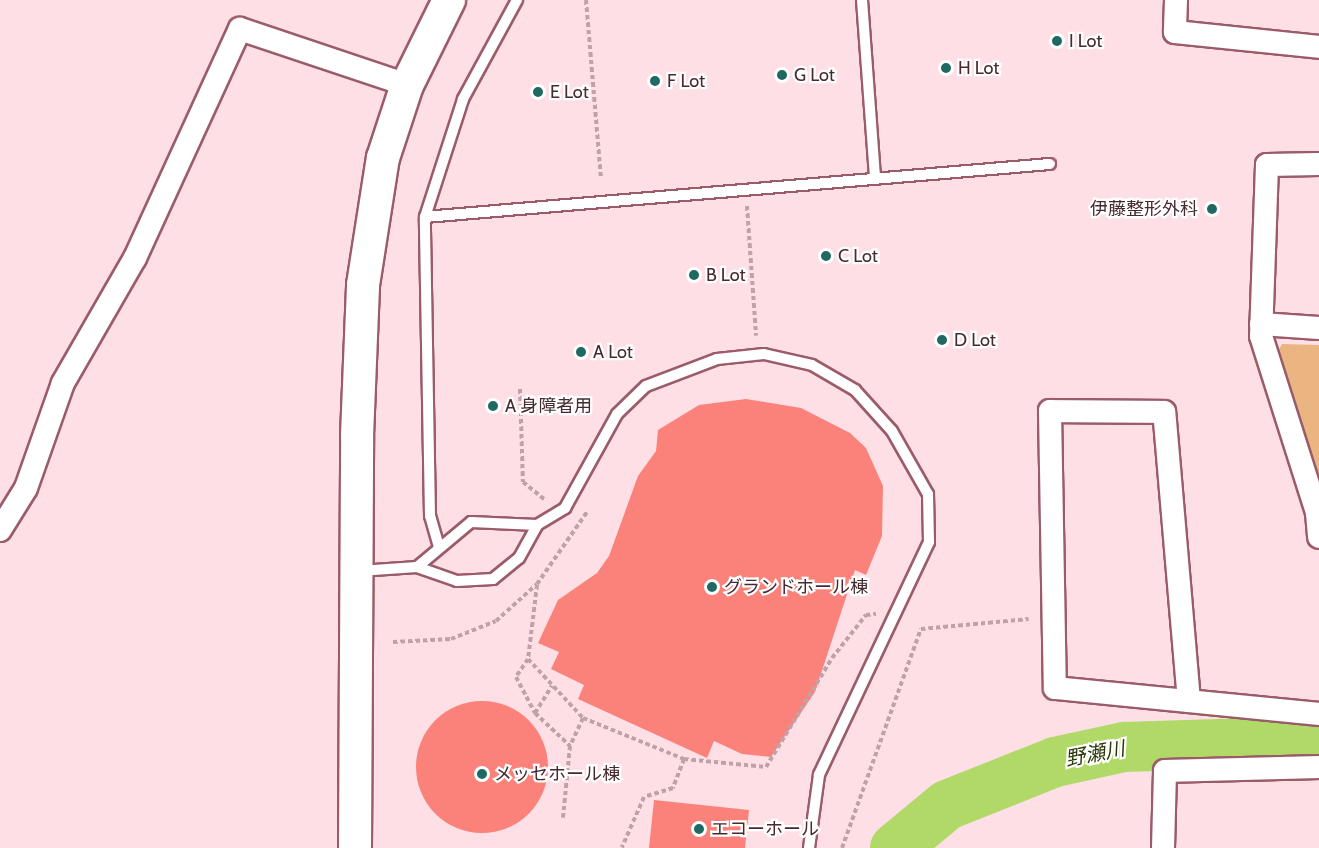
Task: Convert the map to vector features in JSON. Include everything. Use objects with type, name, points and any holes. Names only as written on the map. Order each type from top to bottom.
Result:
[{"type":"street","points":[[356,848],[363,285],[383,158],[407,85],[449,0]]},
{"type":"street","points":[[1176,0],[1175,32],[1319,47]]},
{"type":"street","points":[[0,530],[26,488],[63,383],[135,258],[240,28],[407,85]]},
{"type":"street","points":[[1319,164],[1267,165],[1262,324],[1318,513],[1319,537]]},
{"type":"street","points":[[1262,324],[1319,328]]},
{"type":"street","points":[[1189,701],[1164,411],[1050,411],[1055,688],[1319,714]]},
{"type":"street","points":[[1163,848],[1165,771],[1319,767]]},
{"type":"lane","points":[[439,547],[430,516],[425,217],[463,99],[517,0]]},
{"type":"lane","points":[[862,0],[875,178]]},
{"type":"lane","points":[[425,217],[1050,164]]},
{"type":"lane","points":[[358,571],[417,567],[457,581],[493,579],[519,558],[537,525],[565,508],[617,414],[646,386],[717,359],[758,355],[812,366],[855,390],[892,431],[928,494],[929,542],[900,612],[819,775],[809,848]]},
{"type":"lane","points":[[417,567],[471,522],[537,525]]},
{"type":"path","points":[[586,0],[601,178]]},
{"type":"path","points":[[746,189],[758,355]]},
{"type":"path","points":[[520,389],[523,482],[541,494],[570,537]]},
{"type":"path","points":[[393,642],[451,639],[496,621],[537,584],[589,507]]},
{"type":"path","points":[[537,584],[528,658],[516,677],[535,713],[570,746]]},
{"type":"path","points":[[528,658],[582,718],[684,759],[766,767],[832,658],[866,615],[900,612]]},
{"type":"path","points":[[842,848],[921,629],[1054,618]]},
{"type":"path","points":[[535,713],[552,686]]},
{"type":"path","points":[[562,818],[570,746],[582,718]]},
{"type":"path","points":[[621,847],[644,797],[673,788],[684,759]]},
{"type":"shaded area","points":[[1282,344],[1319,345],[1319,491],[1277,353]]},
{"type":"building","name":"グランドホール棟","points":[[746,399],[801,408],[850,433],[866,448],[883,486],[882,536],[866,575],[855,570],[815,692],[771,757],[742,754],[714,741],[707,758],[578,699],[584,685],[551,669],[559,652],[538,643],[558,600],[597,573],[609,556],[638,476],[656,451],[658,430],[699,405]]},
{"type":"building","name":"メッセホール棟","points":[[482,701],[507,706],[528,721],[543,742],[548,767],[543,792],[528,813],[507,828],[482,833],[457,828],[436,813],[421,792],[416,767],[421,742],[436,721],[457,706]]},
{"type":"building","name":"エコーホール","points":[[654,800],[749,810],[745,848],[649,848]]},
{"type":"waterway","name":"野瀬川","points":[[895,848],[947,805],[1055,762],[1124,747],[1319,741]]},
{"type":"place","name":"I Lot","points":[[1057,41]]},
{"type":"place","name":"H Lot","points":[[946,68]]},
{"type":"place","name":"G Lot","points":[[782,75]]},
{"type":"place","name":"F Lot","points":[[655,81]]},
{"type":"place","name":"E Lot","points":[[538,92]]},
{"type":"place","name":"伊藤整形外科","points":[[1212,209]]},
{"type":"place","name":"C Lot","points":[[826,256]]},
{"type":"place","name":"B Lot","points":[[694,275]]},
{"type":"place","name":"D Lot","points":[[942,340]]},
{"type":"place","name":"A Lot","points":[[581,352]]},
{"type":"place","name":"A 身障者用","points":[[493,406]]},
{"type":"place","name":"グランドホール棟","points":[[712,587]]},
{"type":"place","name":"メッセホール棟","points":[[482,774]]},
{"type":"place","name":"エコーホール","points":[[699,829]]}]
